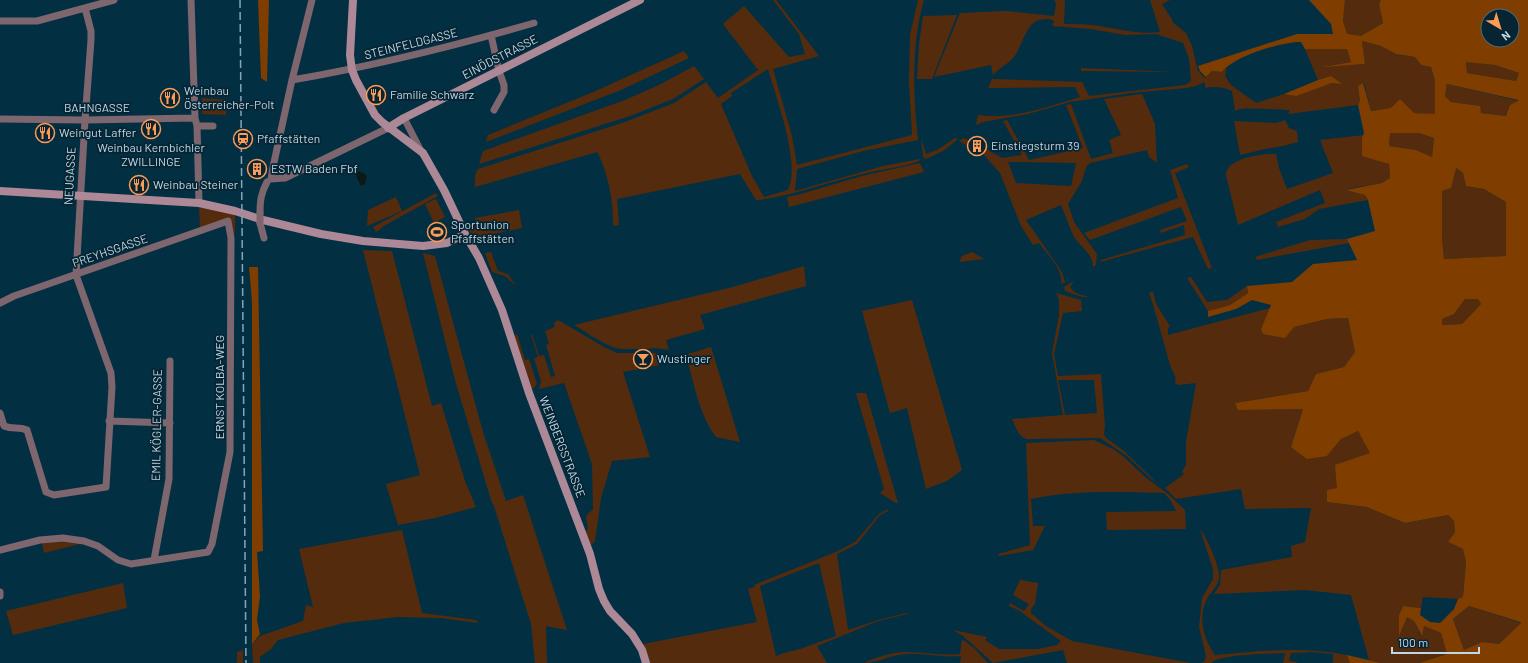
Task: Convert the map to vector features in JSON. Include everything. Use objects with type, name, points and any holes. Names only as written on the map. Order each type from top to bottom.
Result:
[{"type":"street","points":[[0,21],[37,22],[114,0]]},
{"type":"street","points":[[191,0],[199,203]]},
{"type":"street","points":[[292,80],[312,0]]},
{"type":"street","points":[[353,0],[350,55],[352,70],[356,80],[375,115],[388,128],[423,153]]},
{"type":"street","name":"EINÖDSTRASSE","points":[[292,80],[271,179],[286,178],[640,0]]},
{"type":"street","name":"NEUGASSE","points":[[76,275],[84,120],[91,40],[91,31],[85,8]]},
{"type":"street","name":"STEINFELDGASSE","points":[[292,80],[352,70],[534,23]]},
{"type":"street","points":[[491,35],[499,71],[504,85],[504,92],[494,110]]},
{"type":"street","name":"BAHNGASSE","points":[[0,119],[84,120],[195,118]]},
{"type":"street","points":[[404,118],[423,153]]},
{"type":"street","points":[[197,126],[213,126]]},
{"type":"street","name":"WEINBERGSTRASSE","points":[[423,153],[444,190],[465,234],[486,272],[502,310],[529,393],[590,554],[599,589],[604,601],[610,611],[632,634],[642,650],[646,663]]},
{"type":"street","points":[[264,238],[260,223],[260,197],[267,182]]},
{"type":"street","points":[[0,191],[199,203],[321,234],[363,241],[423,246],[447,243],[465,234]]},
{"type":"street","name":"PREYHSGASSE","points":[[0,302],[228,221]]},
{"type":"street","name":"ERNST KOLBA-WEG","points":[[154,560],[208,552],[212,544],[230,452],[231,245],[228,221]]},
{"type":"street","points":[[0,412],[4,426],[11,429],[20,427],[27,430],[46,492],[54,495],[106,487],[112,387],[111,373],[76,275]]},
{"type":"street","name":"EMIL KÖGLER-GASSE","points":[[154,560],[168,479],[170,361]]},
{"type":"street","points":[[110,421],[170,422]]},
{"type":"street","points":[[0,550],[40,540],[63,538],[84,541],[98,546],[118,560],[131,564],[154,560]]},
{"type":"shaded area","points":[[258,0],[269,0],[267,82],[261,78]]},
{"type":"shaded area","points":[[773,0],[776,0],[819,56],[773,69],[792,136],[797,165],[912,135],[909,82],[910,35],[918,0],[924,0],[917,34],[914,70],[918,140],[863,151],[797,169],[795,191],[883,166],[920,159],[919,161],[850,177],[786,195],[759,200],[756,200],[740,174],[617,199],[619,225],[613,226],[610,188],[597,152],[475,187],[475,175],[478,169],[625,122],[674,103],[706,82],[718,98],[758,70],[723,24],[744,6],[789,57],[805,54],[799,34]],"holes":[[[768,69],[786,130],[791,163],[791,178],[788,190],[764,197],[752,176],[721,104],[732,96],[731,93]]]},
{"type":"shaded area","points":[[1054,0],[1065,0],[1064,24],[1092,25],[1134,32],[1151,33],[1160,32],[1150,0],[1170,0],[1162,4],[1173,21],[1172,22],[1186,33],[1192,46],[1198,71],[1205,78],[1212,71],[1222,72],[1227,65],[1225,76],[1231,85],[1256,103],[1284,94],[1296,95],[1332,83],[1331,76],[1318,80],[1305,49],[1347,49],[1351,62],[1327,66],[1365,64],[1362,41],[1381,46],[1396,54],[1415,57],[1421,65],[1431,67],[1435,81],[1435,115],[1414,113],[1391,108],[1371,111],[1364,83],[1358,86],[1360,101],[1358,105],[1288,114],[1290,110],[1252,108],[1235,111],[1232,91],[1219,87],[1205,88],[1205,82],[1186,88],[1131,93],[1070,102],[1028,114],[983,122],[976,125],[978,115],[1004,116],[1030,112],[1080,97],[1075,87],[988,88],[992,79],[1082,82],[1089,96],[1185,85],[1191,81],[1189,58],[1183,43],[1156,34],[1125,35],[1091,29],[1052,26],[1054,22],[1053,20],[1044,19],[1037,21],[1032,25],[1014,57],[993,75],[991,65],[934,77],[960,13],[1006,11],[1054,16],[1056,4]]},
{"type":"shaded area","points":[[1309,0],[1345,0],[1343,21],[1347,34],[1361,36],[1383,23],[1379,4],[1381,0],[1528,0],[1528,663],[1419,663],[1447,654],[1441,633],[1424,626],[1422,636],[1414,621],[1407,617],[1399,636],[1399,615],[1403,606],[1421,608],[1420,615],[1430,622],[1440,623],[1454,609],[1458,599],[1463,597],[1466,562],[1463,549],[1448,542],[1455,532],[1454,521],[1448,515],[1405,523],[1367,507],[1327,502],[1327,490],[1337,488],[1335,465],[1370,453],[1358,431],[1341,439],[1327,456],[1307,459],[1291,447],[1303,409],[1238,410],[1235,403],[1308,391],[1316,374],[1344,367],[1355,352],[1348,318],[1327,319],[1294,327],[1285,338],[1263,334],[1261,329],[1271,305],[1252,300],[1236,309],[1208,317],[1208,311],[1230,305],[1248,293],[1247,286],[1292,282],[1313,264],[1357,260],[1347,239],[1375,231],[1368,200],[1365,195],[1346,190],[1382,183],[1390,178],[1389,164],[1362,156],[1362,138],[1364,133],[1358,105],[1360,101],[1358,86],[1363,83],[1371,111],[1391,108],[1400,99],[1414,113],[1435,114],[1435,81],[1431,67],[1421,65],[1415,57],[1396,54],[1381,46],[1362,41],[1365,64],[1322,67],[1351,62],[1347,49],[1305,49],[1301,42],[1282,44],[1247,55],[1228,66],[1222,72],[1212,71],[1206,77],[1200,71],[1198,66],[1297,34],[1333,34],[1331,24]],"holes":[[[1466,62],[1495,65],[1519,73],[1516,81],[1467,73]],[[1447,84],[1518,101],[1510,105],[1506,116],[1481,113],[1480,106],[1451,102],[1445,96]],[[1390,133],[1419,133],[1434,138],[1432,157],[1416,150],[1389,146]],[[1456,168],[1463,173],[1466,186],[1484,189],[1506,202],[1506,256],[1444,259],[1442,239],[1442,191],[1451,188]],[[1465,299],[1478,299],[1481,304],[1462,324],[1442,325],[1442,319],[1454,314]],[[1469,606],[1521,623],[1499,644],[1482,642],[1464,650],[1453,619]]]},
{"type":"shaded area","points":[[1345,0],[1381,0],[1379,4],[1383,23],[1361,36],[1347,35],[1343,21]]},
{"type":"shaded area","points":[[957,15],[932,79],[917,79],[919,44],[923,16]]},
{"type":"shaded area","points":[[684,51],[689,58],[621,90],[486,142],[488,135],[591,93]]},
{"type":"shaded area","points":[[1466,61],[1495,65],[1519,73],[1516,81],[1467,73]]},
{"type":"shaded area","points":[[694,66],[704,79],[673,99],[630,116],[479,164],[483,151],[625,100],[659,85]]},
{"type":"shaded area","points":[[1081,68],[1176,72],[1081,71]]},
{"type":"shaded area","points":[[1331,76],[1342,84],[1332,83],[1296,96],[1284,94],[1318,80]]},
{"type":"shaded area","points":[[1447,84],[1519,101],[1510,105],[1506,116],[1481,113],[1479,106],[1451,102],[1445,96]]},
{"type":"shaded area","points":[[1142,94],[1155,124],[1157,163],[1149,157],[1147,150],[1090,163],[1086,167],[1082,181],[1068,204],[1074,222],[1097,254],[1096,265],[1093,267],[1091,257],[1073,235],[1061,205],[1026,220],[1062,272],[1065,282],[1061,284],[1060,273],[1054,262],[1039,243],[1033,245],[1021,226],[1000,173],[984,155],[959,141],[963,138],[974,142],[1002,158],[1022,155],[1003,121],[1007,120],[1029,160],[1083,148],[1066,105],[1071,104],[1091,159],[1113,153],[1109,140],[1121,135],[1104,99]],"holes":[[[1008,162],[1076,163],[1071,186],[1016,183]]]},
{"type":"shaded area","points":[[202,98],[227,100],[226,115],[202,114]]},
{"type":"shaded area","points":[[1285,120],[1289,128],[1297,131],[1298,142],[1240,155],[1234,121],[1276,123]]},
{"type":"shaded area","points":[[1390,132],[1419,133],[1434,138],[1432,157],[1416,150],[1389,146]]},
{"type":"shaded area","points":[[1364,135],[1389,164],[1390,178],[1382,183],[1347,189],[1365,195],[1368,200],[1319,209],[1305,219],[1278,227],[1276,222],[1325,203],[1320,190],[1238,225],[1226,175],[1232,164],[1254,156],[1276,154],[1279,168],[1287,189],[1333,173],[1320,140]]},
{"type":"shaded area","points":[[921,138],[926,154],[937,150],[955,138],[958,139],[943,151],[926,159],[923,157]]},
{"type":"shaded area","points":[[920,163],[924,172],[789,207],[787,197],[862,176]]},
{"type":"shaded area","points":[[1187,164],[1189,167],[1175,173],[1212,268],[1208,269],[1193,237],[1100,262],[1101,260],[1185,235],[1184,225],[1161,233],[1160,230],[1187,221],[1181,207],[1090,240],[1084,233],[1178,198],[1170,170]]},
{"type":"shaded area","points":[[1455,168],[1463,173],[1466,186],[1484,189],[1506,202],[1506,256],[1444,259],[1442,239],[1442,191],[1451,188]]},
{"type":"shaded area","points":[[359,171],[367,176],[365,184],[361,186],[356,173]]},
{"type":"shaded area","points":[[436,193],[438,196],[382,227],[376,232],[373,227]]},
{"type":"shaded area","points":[[396,197],[402,211],[367,226],[368,210]]},
{"type":"shaded area","points":[[436,199],[445,217],[434,223],[425,204]]},
{"type":"shaded area","points":[[199,207],[235,215],[235,233],[233,235],[230,218],[200,228]]},
{"type":"shaded area","points":[[519,210],[522,228],[474,238],[466,225],[475,223],[475,218]]},
{"type":"shaded area","points":[[1347,239],[1349,243],[1257,260],[1255,257],[1310,240]]},
{"type":"shaded area","points":[[363,250],[392,251],[432,406],[441,403],[465,481],[476,507],[435,518],[398,525],[386,484],[420,475]]},
{"type":"shaded area","points":[[491,252],[498,271],[508,274],[516,286],[505,276],[492,272],[485,253]]},
{"type":"shaded area","points":[[972,252],[984,259],[959,262],[962,256]]},
{"type":"shaded area","points":[[423,253],[435,256],[483,432],[506,501],[523,495],[567,630],[546,626],[547,663],[535,663],[531,624],[491,500],[455,380]]},
{"type":"shaded area","points":[[804,266],[806,286],[700,315],[705,329],[666,340],[669,350],[657,348],[616,348],[604,343],[574,325],[733,287]]},
{"type":"shaded area","points":[[249,267],[258,267],[263,551],[257,552],[260,596],[257,620],[260,634],[252,644],[252,302]]},
{"type":"shaded area","points":[[1191,277],[1207,302],[1227,300],[1247,286],[1248,293],[1230,305],[1208,311],[1187,278]]},
{"type":"shaded area","points":[[1074,281],[1070,287],[1078,294],[1089,297],[1082,297],[1065,291],[1064,287]]},
{"type":"shaded area","points":[[1149,292],[1153,292],[1156,304],[1170,326],[1168,328],[1168,335],[1270,308],[1261,329],[1294,327],[1327,319],[1348,318],[1355,352],[1344,367],[1316,374],[1308,391],[1235,403],[1238,410],[1303,409],[1291,447],[1327,456],[1341,439],[1358,431],[1371,453],[1337,488],[1327,502],[1367,507],[1405,523],[1448,515],[1454,521],[1455,532],[1448,542],[1463,549],[1466,562],[1463,597],[1458,599],[1423,597],[1421,608],[1403,606],[1399,615],[1399,635],[1407,617],[1414,621],[1421,636],[1424,626],[1441,633],[1447,654],[1419,663],[1381,663],[1369,660],[1351,595],[1305,590],[1214,594],[1220,585],[1221,570],[1292,557],[1291,546],[1305,542],[1311,508],[1245,509],[1241,489],[1176,499],[1165,488],[1184,474],[1182,472],[1186,465],[1186,442],[1196,383],[1179,385],[1175,383],[1175,376],[1170,365]]},
{"type":"shaded area","points":[[1056,293],[1081,300],[1082,311],[1063,313],[1054,354],[1058,376],[1101,374],[1105,437],[1125,452],[1158,484],[1127,456],[1100,438],[1027,439],[1021,436],[1018,431],[1012,419],[1063,415],[1052,353],[1059,315],[1059,299]],"holes":[[[1058,380],[1094,380],[1097,413],[1065,415]]]},
{"type":"shaded area","points":[[1465,299],[1478,299],[1481,304],[1462,324],[1442,325],[1442,319],[1454,314]]},
{"type":"shaded area","points":[[912,300],[962,470],[947,481],[926,489],[907,408],[890,413],[862,311]]},
{"type":"shaded area","points":[[558,320],[617,353],[658,353],[660,365],[623,372],[650,457],[612,461],[601,498],[595,541],[589,547],[584,532],[588,529],[586,516],[593,509],[592,464],[564,383],[539,389],[541,381],[534,358],[538,357],[531,335],[532,334],[539,356],[544,355],[551,377],[555,376],[546,345],[549,344],[545,331],[555,327],[554,323]]},
{"type":"shaded area","points":[[517,334],[525,360],[529,359],[537,384],[533,389],[531,389],[513,337]]},
{"type":"shaded area","points":[[711,347],[740,442],[716,437],[701,408],[686,356],[688,354]]},
{"type":"shaded area","points":[[856,393],[866,393],[898,503],[880,493],[884,489]]},
{"type":"shaded area","points":[[1094,440],[1113,449],[1124,457],[1145,477],[1168,494],[1185,510],[1186,529],[1107,530],[1106,512],[1176,511],[1171,501],[1164,493],[1097,492],[1047,496],[1031,499],[1033,526],[1045,526],[1033,550],[999,556],[998,554],[1030,545],[1026,443]]},
{"type":"shaded area","points":[[888,509],[888,511],[880,515],[857,544],[837,554],[848,630],[878,620],[908,614],[878,621],[817,646],[827,663],[650,663],[643,644],[757,622],[748,589],[755,587],[754,585],[838,551],[855,542],[879,514]],"holes":[[[819,563],[836,636],[776,656],[760,586]]]},
{"type":"shaded area","points":[[1200,529],[1212,552],[1219,573],[1217,584],[1205,604],[1202,619],[1207,641],[1215,655],[1298,650],[1330,652],[1347,655],[1349,659],[1359,663],[1333,663],[1333,654],[1313,652],[1291,653],[1289,661],[1297,662],[1296,663],[1283,663],[1285,653],[1235,656],[1216,660],[1211,663],[1201,663],[1204,662],[1206,656],[1199,627],[1202,598],[1213,579],[1213,569]]},
{"type":"shaded area","points":[[402,530],[422,613],[476,620],[478,623],[441,618],[398,617],[344,623],[278,640],[271,649],[260,657],[260,663],[253,663],[252,644],[260,636],[303,621],[306,605],[313,607],[299,549]]},
{"type":"shaded area","points":[[53,540],[84,543],[44,553],[42,543]]},
{"type":"shaded area","points":[[1020,580],[1038,583],[1035,604],[1031,609],[1031,613],[1046,626],[1072,641],[1191,663],[1067,663],[1063,650],[993,663],[963,636],[953,630],[987,637],[985,640],[999,649],[1038,649],[1057,645],[1061,641],[1018,610],[1009,606],[1010,603],[1024,611],[1029,604],[1013,595]]},
{"type":"shaded area","points":[[123,583],[127,608],[13,635],[6,611]]},
{"type":"shaded area","points":[[1469,606],[1521,623],[1499,644],[1482,642],[1464,650],[1453,619]]},
{"type":"shaded area","points":[[962,639],[974,648],[988,663],[960,663],[961,656],[901,654],[875,662],[864,663],[885,655],[901,652],[947,655],[960,654]]},
{"type":"shaded area","points":[[243,650],[243,663],[237,663],[237,652]]},
{"type":"shaded area","points":[[1347,655],[1381,663],[1350,663]]},
{"type":"railway","points":[[240,0],[246,663]]},
{"type":"place","name":"Familie Schwarz","points":[[376,95]]},
{"type":"place","name":"Weinbau Österreicher-Polt","points":[[170,98]]},
{"type":"place","name":"Weinbau Kernbichler ZWILLINGE","points":[[151,129]]},
{"type":"place","name":"Weingut Laffer","points":[[45,133]]},
{"type":"place","name":"Pfaffstätten","points":[[243,139]]},
{"type":"place","name":"Einstiegsturm 39","points":[[977,146]]},
{"type":"place","name":"ESTW Baden Fbf","points":[[257,169]]},
{"type":"place","name":"Weinbau Steiner","points":[[139,185]]},
{"type":"place","name":"Sportunion Pfaffstätten","points":[[437,232]]},
{"type":"place","name":"Wustinger","points":[[643,359]]}]
